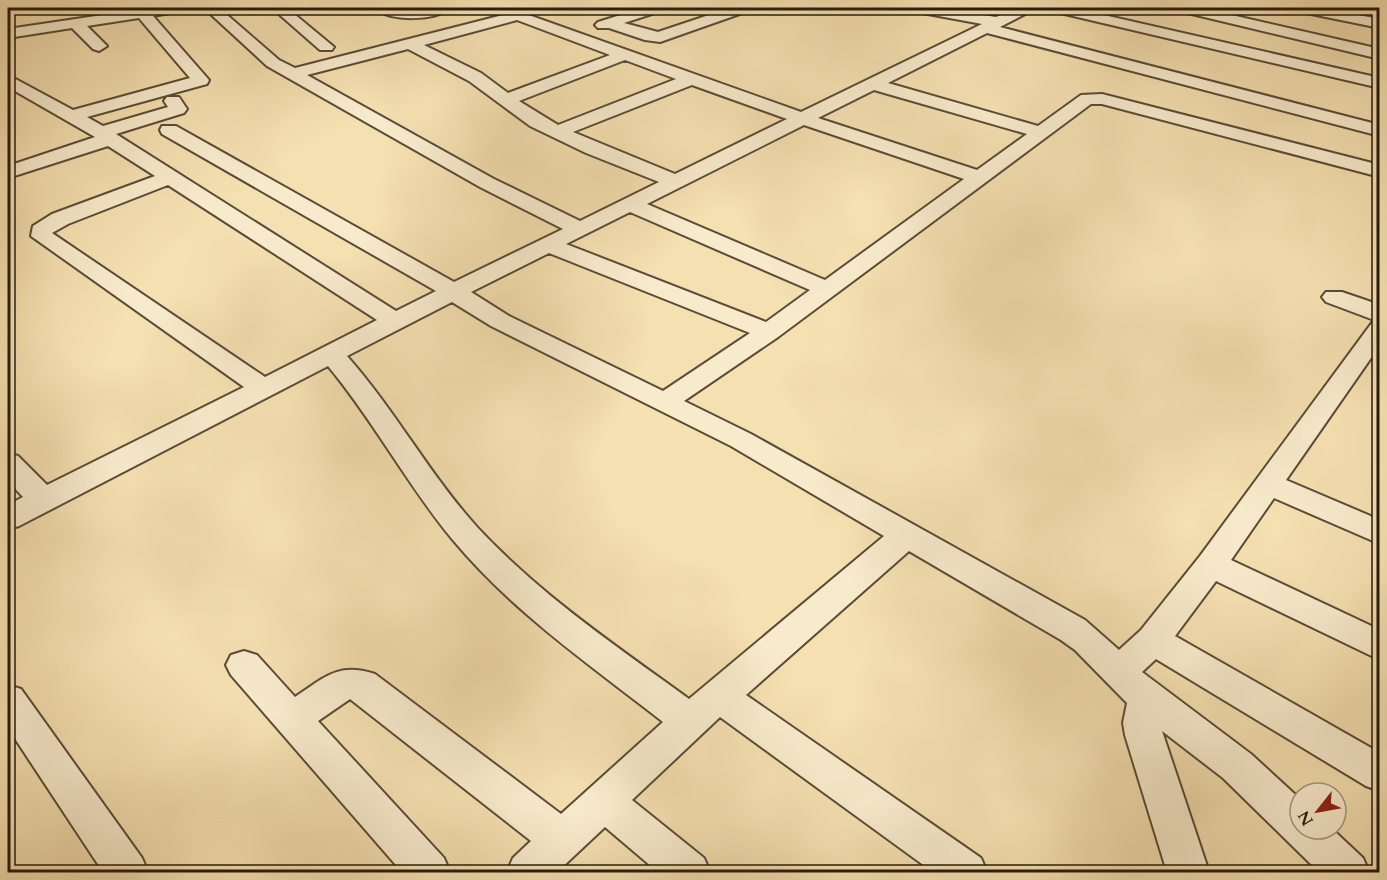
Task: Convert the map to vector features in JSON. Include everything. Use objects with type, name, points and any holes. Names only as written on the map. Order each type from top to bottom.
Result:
[{"type":"street","points":[[8,33],[176,8]]},
{"type":"street","points":[[211,8],[253,47],[292,74],[487,183],[580,230]]},
{"type":"street","points":[[279,8],[326,47]]},
{"type":"street","points":[[382,8],[399,15],[443,8]]},
{"type":"street","points":[[497,8],[803,119],[980,178]]},
{"type":"street","points":[[601,8],[626,18]]},
{"type":"street","points":[[570,35],[656,8]]},
{"type":"street","points":[[610,23],[650,37],[660,37],[743,8]]},
{"type":"street","points":[[917,8],[992,25],[1380,131]]},
{"type":"street","points":[[8,518],[395,321],[1026,8]]},
{"type":"street","points":[[1056,8],[1378,80]]},
{"type":"street","points":[[1184,8],[1380,54]]},
{"type":"street","points":[[1301,8],[1380,24]]},
{"type":"street","points":[[71,116],[201,80],[143,13]]},
{"type":"street","points":[[292,74],[517,16]]},
{"type":"street","points":[[75,23],[99,46]]},
{"type":"street","points":[[411,44],[475,77],[536,122],[678,182]]},
{"type":"street","points":[[506,100],[624,55]]},
{"type":"street","points":[[557,132],[691,79]]},
{"type":"street","points":[[8,80],[105,136],[395,321]]},
{"type":"street","points":[[872,84],[1042,133]]},
{"type":"street","points":[[666,401],[769,332],[1088,99],[1096,98],[1380,171]]},
{"type":"street","points":[[8,172],[178,109],[173,101]]},
{"type":"street","points":[[169,130],[500,321],[666,401],[907,534],[1073,630],[1087,640],[1118,673],[1147,698],[1237,766],[1288,815]]},
{"type":"street","points":[[170,177],[60,219],[41,231],[42,236],[265,389]]},
{"type":"street","points":[[631,205],[827,289]]},
{"type":"street","points":[[548,245],[769,332]]},
{"type":"street","points":[[1334,297],[1380,314]]},
{"type":"street","points":[[1118,673],[1152,640],[1211,564],[1380,326]]},
{"type":"street","points":[[332,355],[383,417],[436,497],[477,547],[518,586],[569,629],[690,721]]},
{"type":"street","points":[[8,463],[43,500]]},
{"type":"street","points":[[1268,484],[1380,533]]},
{"type":"street","points":[[528,873],[690,721],[848,588],[907,534]]},
{"type":"street","points":[[1211,564],[1380,646]]},
{"type":"street","points":[[1152,640],[1380,774]]},
{"type":"street","points":[[244,665],[429,873]]},
{"type":"street","points":[[291,720],[344,683],[362,685],[562,840]]},
{"type":"street","points":[[720,697],[887,814],[966,873]]},
{"type":"street","points":[[1147,698],[1142,723],[1144,735],[1188,873]]},
{"type":"street","points":[[8,700],[32,731],[127,873]]},
{"type":"street","points":[[603,801],[688,873]]},
{"type":"street","points":[[1315,841],[1348,873]]}]
